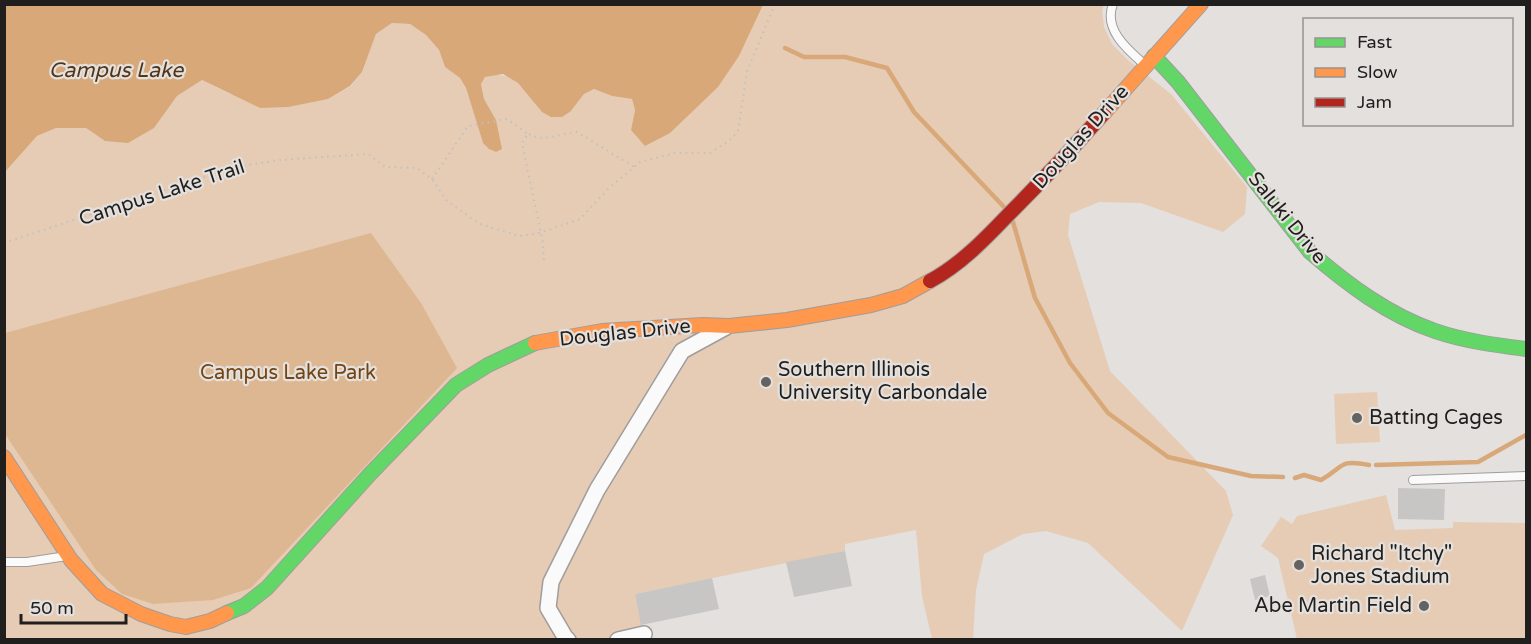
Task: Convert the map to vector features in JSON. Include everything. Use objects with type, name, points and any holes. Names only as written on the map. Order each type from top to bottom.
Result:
[{"type":"street","name":"Douglas Drive","points":[[4,457],[68,556],[102,594],[141,614],[170,624],[187,633],[244,606],[267,588],[370,474],[456,385],[480,369],[534,343],[591,333],[703,325],[729,326],[787,320],[871,305],[903,296],[944,273],[983,241],[1058,165],[1201,4]]},
{"type":"street","name":"Saluki Drive","points":[[1150,61],[1185,91],[1310,252],[1331,271],[1381,304],[1424,327],[1527,350]]},
{"type":"street","points":[[568,639],[548,608],[551,582],[597,490],[682,351],[729,326]]},
{"type":"street","points":[[618,639],[644,634]]},
{"type":"lane","points":[[1113,4],[1110,11],[1112,27],[1117,37],[1150,61]]},
{"type":"lane","points":[[1413,480],[1527,476]]},
{"type":"lane","points":[[4,562],[27,562],[68,556]]},
{"type":"path","points":[[634,167],[577,132],[537,138],[507,119],[468,126],[432,179],[447,201],[480,224],[519,236],[540,233],[580,219],[609,188],[640,162],[675,153],[710,153],[729,141],[738,131],[747,71],[775,4]]},
{"type":"path","points":[[528,134],[522,143],[544,262]]},
{"type":"path","name":"Campus Lake Trail","points":[[4,243],[235,167],[280,160],[368,154],[385,167],[417,168],[432,179]]},
{"type":"green space","name":"Campus Lake Park","points":[[763,5],[1104,5],[1102,10],[1104,27],[1112,44],[1129,61],[1171,94],[1247,187],[1245,214],[1223,232],[1141,203],[1099,202],[1070,214],[1068,235],[1110,371],[1226,491],[1233,515],[1182,631],[1088,543],[1046,531],[1023,534],[984,554],[976,590],[973,639],[932,639],[922,596],[916,530],[845,544],[845,551],[635,594],[645,639],[5,640],[5,172],[37,136],[56,128],[86,128],[105,141],[154,128],[177,96],[202,80],[230,94],[328,99],[351,86],[362,72],[376,34],[392,23],[410,24],[426,35],[439,50],[445,67],[460,78],[466,88],[483,143],[496,121],[484,99],[481,84],[485,77],[495,75],[504,76],[518,83],[542,112],[571,111],[584,94],[594,89],[612,96],[632,99],[635,110],[631,130],[739,56]]},
{"type":"green space","points":[[371,233],[421,303],[457,368],[251,588],[213,600],[153,604],[122,594],[96,570],[5,434],[5,333]]},
{"type":"green space","name":"Batting Cages","points":[[1377,392],[1380,442],[1336,444],[1334,394]]},
{"type":"green space","name":"Abe Martin Field","points":[[1386,495],[1395,530],[1453,528],[1453,522],[1526,523],[1526,639],[1297,639],[1278,558],[1261,546],[1281,517],[1292,524],[1297,516]]},
{"type":"water","name":"Campus Lake","points":[[5,4],[763,5],[739,56],[718,87],[670,133],[645,146],[631,130],[635,110],[632,99],[612,96],[594,89],[584,94],[571,111],[562,117],[551,117],[542,112],[518,83],[503,74],[485,77],[481,84],[484,99],[496,120],[502,149],[496,152],[489,149],[483,143],[466,88],[460,78],[445,67],[439,50],[426,35],[410,24],[392,23],[376,34],[362,72],[350,86],[328,99],[288,107],[260,108],[202,80],[177,96],[154,128],[128,143],[105,141],[86,128],[56,128],[37,136],[5,172]]},
{"type":"building","points":[[1398,488],[1445,489],[1444,520],[1398,519]]},
{"type":"building","points":[[845,551],[852,586],[794,597],[786,562]]},
{"type":"building","points":[[1265,575],[1270,596],[1255,600],[1250,579]]},
{"type":"building","points":[[712,578],[719,609],[641,625],[635,594]]},
{"type":"waterway","points":[[785,48],[804,57],[845,57],[887,68],[914,112],[1004,207]]},
{"type":"waterway","points":[[1013,222],[1035,298],[1070,363],[1108,413],[1168,457],[1251,476],[1283,477]]},
{"type":"waterway","points":[[1376,465],[1478,462],[1526,435]]},
{"type":"waterway","points":[[1295,478],[1304,475],[1321,480],[1342,465],[1351,463],[1369,465]]},
{"type":"traffic: fast","points":[[1154,56],[1178,82],[1310,252],[1339,276],[1369,298],[1435,331],[1491,344],[1526,349]]},
{"type":"traffic: fast","points":[[227,613],[244,606],[267,588],[370,474],[456,385],[488,365],[535,343]]},
{"type":"traffic: slow","points":[[1104,113],[1201,4]]},
{"type":"traffic: slow","points":[[535,343],[602,331],[703,325],[729,326],[787,320],[871,305],[903,296],[930,281]]},
{"type":"traffic: slow","points":[[4,457],[71,560],[102,594],[141,614],[186,627],[210,621],[227,613]]},
{"type":"traffic: jam","points":[[930,281],[952,267],[981,242],[1104,113]]},
{"type":"place","name":"Southern Illinois University Carbondale","points":[[766,382]]},
{"type":"place","name":"Batting Cages","points":[[1357,418]]},
{"type":"place","name":"Richard \"Itchy\" Jones Stadium","points":[[1299,565]]},
{"type":"place","name":"Abe Martin Field","points":[[1424,606]]}]
